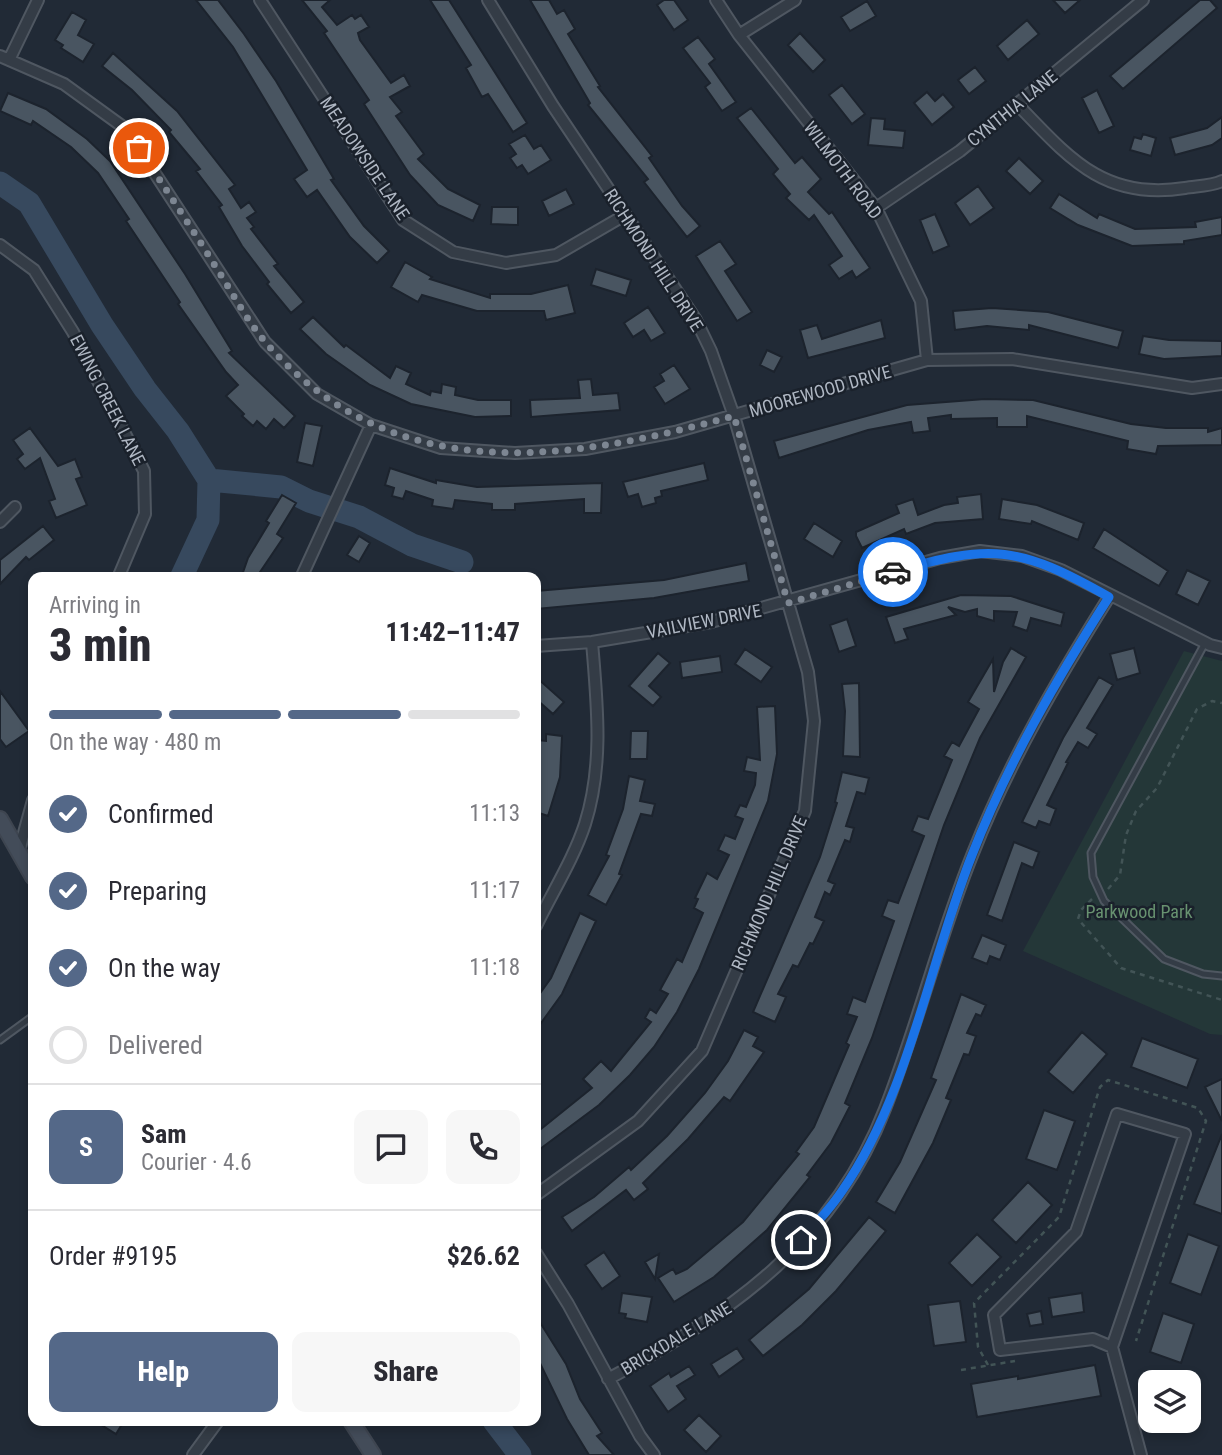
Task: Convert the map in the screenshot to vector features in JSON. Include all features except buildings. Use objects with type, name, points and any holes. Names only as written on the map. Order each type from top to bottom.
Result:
[{"type":"main road","points":[[0,819],[28,868]]},
{"type":"main road","points":[[354,1426],[373,1455]]},
{"type":"street","points":[[4,58],[38,0]]},
{"type":"street","name":"MEADOWSIDE LANE","points":[[260,0],[403,220],[453,252],[506,263],[555,255],[625,215]]},
{"type":"street","name":"RICHMOND HILL DRIVE","points":[[488,0],[552,106],[696,320],[711,351],[734,416],[808,672],[814,721],[805,811],[702,1051],[638,1121],[541,1191]]},
{"type":"street","name":"WILMOTH ROAD","points":[[716,0],[740,35],[876,208],[921,301],[928,360]]},
{"type":"street","points":[[740,35],[795,0]]},
{"type":"street","name":"CYNTHIA LANE","points":[[876,208],[960,151],[1143,0]]},
{"type":"street","name":"MOOREWOOD DRIVE","points":[[4,58],[64,84],[126,129],[265,342],[317,394],[371,425],[441,448],[515,453],[585,449],[675,432],[928,360],[1012,359],[1180,387],[1222,384]]},
{"type":"street","points":[[1017,104],[1067,156],[1109,183],[1162,192],[1222,181]]},
{"type":"street","name":"EWING CREEK LANE","points":[[0,245],[34,270],[73,332],[144,471],[145,514],[121,572]]},
{"type":"street","points":[[304,572],[371,425]]},
{"type":"street","points":[[0,522],[15,507]]},
{"type":"street","name":"VAILVIEW DRIVE","points":[[541,646],[592,642],[711,622],[788,603],[940,558],[980,551],[1022,556],[1062,570],[1109,597],[1205,643],[1222,648]]},
{"type":"street","name":"BRICKDALE LANE","points":[[608,1379],[722,1313],[773,1271],[842,1192],[885,1111],[971,856],[1007,774],[1043,703],[1109,597]]},
{"type":"street","points":[[541,913],[585,825],[592,792],[599,737],[592,642]]},
{"type":"street","points":[[19,851],[28,818]]},
{"type":"street","points":[[1112,1347],[1093,1339],[1000,1350],[994,1315],[1076,1232],[1117,1114],[1185,1134],[1112,1347],[1141,1455]]},
{"type":"street","points":[[541,1262],[654,1455]]},
{"type":"street","points":[[193,1455],[214,1426]]},
{"type":"lane","points":[[1205,643],[1091,853],[1093,877],[1104,901],[1164,959],[1203,974],[1222,976]]},
{"type":"lane","points":[[0,1040],[28,1020]]},
{"type":"path","points":[[1108,889],[1120,875],[1126,835],[1136,811],[1157,788],[1197,709],[1212,701],[1222,704]]},
{"type":"path","points":[[1092,899],[1081,909],[1078,919],[1121,968],[1222,1000]]},
{"type":"path","points":[[988,1366],[978,1347],[974,1303],[1059,1217],[1100,1087],[1108,1080],[1198,1108],[1206,1121],[1136,1341]]},
{"type":"path","points":[[961,1370],[1016,1361]]},
{"type":"green space","name":"Parkwood Park","points":[[1184,651],[1222,661],[1222,1035],[1210,1034],[1023,951]]},
{"type":"waterway","points":[[0,183],[29,203],[102,325],[145,389],[178,431],[209,480],[208,520],[184,572]]},
{"type":"waterway","points":[[209,480],[281,487],[309,501],[359,517],[412,545],[462,562]]},
{"type":"waterway","points":[[498,1426],[520,1455]]},
{"type":"way so far","points":[[139,148],[265,342],[317,394],[371,425],[441,448],[515,453],[585,449],[675,432],[734,416],[788,603],[893,572]]},
{"type":"route","points":[[801,1240],[842,1192],[885,1111],[971,856],[1007,774],[1043,703],[1109,597],[1062,570],[1022,556],[980,551],[940,558],[893,572]]}]
